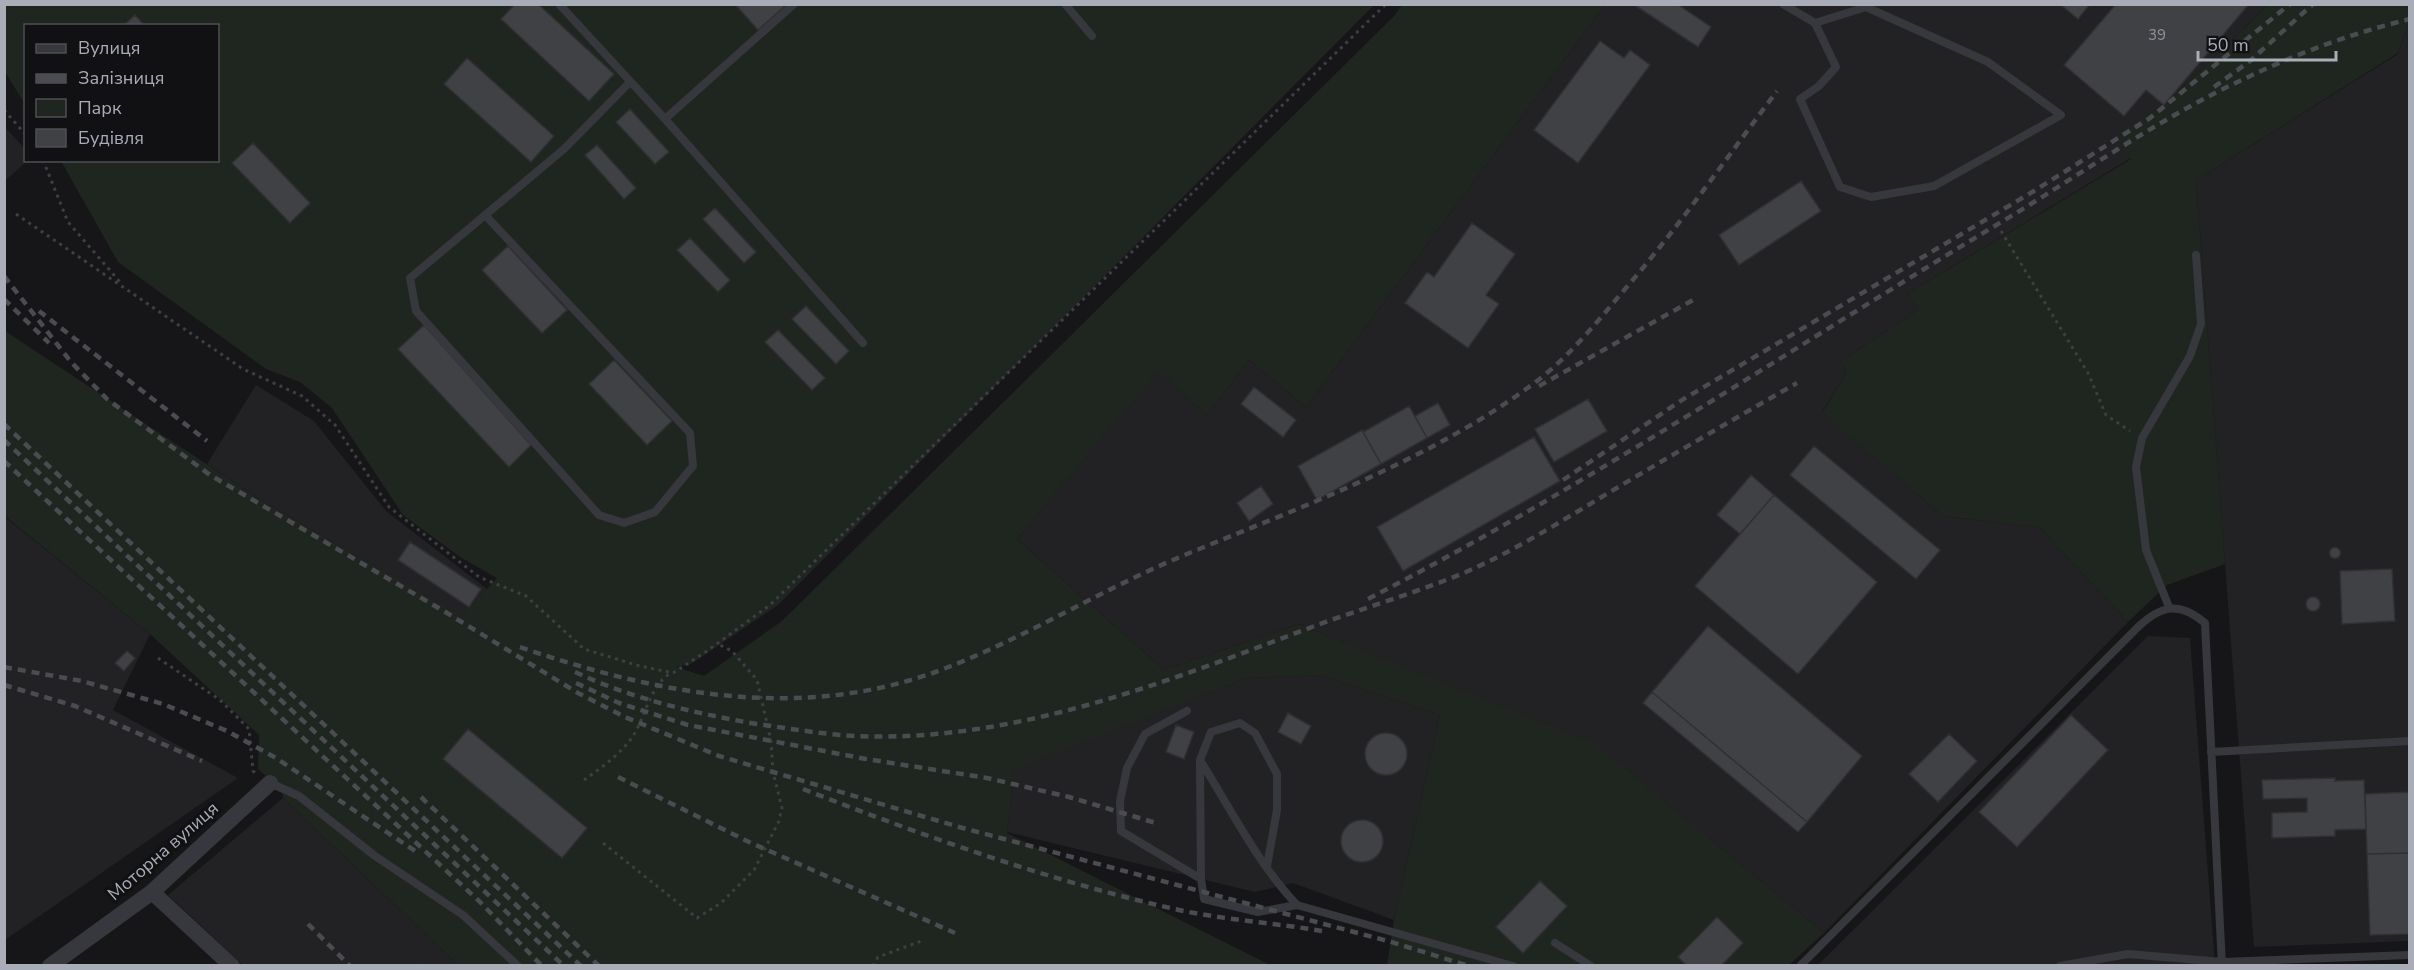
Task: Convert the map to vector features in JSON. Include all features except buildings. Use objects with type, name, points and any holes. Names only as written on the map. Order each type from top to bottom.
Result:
[{"type":"street","name":"Моторна вулиця","points":[[50,966],[152,892],[270,783]]},
{"type":"street","points":[[152,892],[232,966]]},
{"type":"lane","points":[[559,4],[665,119],[863,343]]},
{"type":"lane","points":[[665,119],[794,4]]},
{"type":"lane","points":[[1065,4],[1092,36]]},
{"type":"lane","points":[[1783,4],[1815,23],[1836,67],[1819,86],[1800,99],[1840,188],[1871,197],[1934,186],[2061,115],[1988,62],[1866,8],[1815,23]]},
{"type":"lane","points":[[485,215],[690,432],[693,466],[655,512],[624,523],[599,515],[416,311],[410,278],[485,215],[564,149],[630,82]]},
{"type":"lane","points":[[2169,607],[2146,550],[2136,466],[2142,438],[2190,356],[2201,324],[2196,255]]},
{"type":"lane","points":[[1800,966],[2150,616],[2169,607],[2191,611],[2205,623],[2222,964]]},
{"type":"lane","points":[[1187,711],[1145,734],[1127,768],[1120,801],[1121,831],[1201,879]]},
{"type":"lane","points":[[1267,866],[1277,810],[1277,774],[1255,733],[1240,723],[1211,732],[1200,760],[1201,879],[1204,899],[1258,912],[1297,905],[1513,966]]},
{"type":"lane","points":[[2211,752],[2409,741]]},
{"type":"lane","points":[[1200,760],[1279,886],[1297,905]]},
{"type":"lane","points":[[270,783],[298,796],[375,856],[463,915],[518,966]]},
{"type":"lane","points":[[1555,942],[1591,966]]},
{"type":"lane","points":[[2060,966],[2128,954],[2222,964],[2409,955]]},
{"type":"path","points":[[584,780],[602,767],[632,737],[663,678],[718,644],[779,597],[1386,4]]},
{"type":"path","points":[[4,110],[24,133]]},
{"type":"path","points":[[44,162],[68,222],[123,285]]},
{"type":"path","points":[[16,214],[243,369],[302,396],[334,425],[388,507],[479,577],[526,596],[584,649],[636,665],[673,673]]},
{"type":"path","points":[[2001,231],[2088,373],[2106,415],[2142,438]]},
{"type":"path","points":[[603,843],[697,918],[720,903],[754,870],[779,821],[782,808],[773,772],[771,741],[757,680],[732,651],[718,644]]},
{"type":"path","points":[[158,658],[219,700],[249,729],[253,771],[270,783]]},
{"type":"path","points":[[873,966],[878,957],[924,940]]},
{"type":"shaded area","points":[[1605,5],[2268,5],[2164,105],[2116,134],[2131,158],[1907,294],[1918,310],[1841,361],[1847,372],[1822,412],[1943,516],[2039,527],[2128,622],[1824,933],[1593,743],[1299,624],[1164,670],[1017,539],[1159,370],[1207,415],[1249,360],[1306,407]]},
{"type":"shaded area","points":[[2409,21],[2409,941],[2254,947],[2196,180],[2398,54]]},
{"type":"shaded area","points":[[4,126],[24,148],[24,162],[26,162],[5,181]]},
{"type":"shaded area","points":[[256,385],[314,421],[386,511],[487,589],[461,617],[261,500],[207,464]]},
{"type":"shaded area","points":[[4,516],[150,634],[113,710],[238,778],[5,940]]},
{"type":"shaded area","points":[[2148,636],[2190,638],[2215,965],[1817,966]]},
{"type":"shaded area","points":[[1320,675],[1440,715],[1394,920],[1293,883],[1255,892],[1007,832],[1014,769],[1246,678]]},
{"type":"shaded area","points":[[283,798],[458,965],[243,965],[168,895]]},
{"type":"green space","points":[[4,5],[1374,5],[778,605],[691,664],[676,667],[704,676],[782,621],[1394,16],[1402,5],[1605,5],[1306,407],[1249,360],[1207,415],[1159,371],[1017,539],[1164,670],[1299,624],[1594,743],[1824,933],[1789,965],[1387,965],[1394,920],[1440,715],[1320,675],[1246,678],[1014,770],[1007,833],[1270,965],[458,965],[283,798],[282,790],[258,769],[259,735],[150,634],[5,516],[5,331],[261,500],[461,616],[497,578],[460,557],[403,515],[332,408],[300,382],[266,369],[118,262],[62,162],[219,162],[219,24],[24,24],[24,102],[5,72]]},
{"type":"green space","points":[[2268,5],[2409,5],[2409,21],[2398,53],[2196,180],[2225,564],[2167,585],[2128,622],[2039,527],[1943,516],[1822,413],[1847,372],[1841,361],[1918,310],[1907,294],[2131,159],[2115,134],[2164,105]]},
{"type":"railway","points":[[1563,480],[1682,400],[2034,191],[2150,118],[2290,4]]},
{"type":"railway","points":[[2214,87],[2250,61],[2313,4]]},
{"type":"railway","points":[[1368,599],[1450,556],[1610,463],[2183,110],[2286,60],[2347,37],[2410,19]]},
{"type":"railway","points":[[520,647],[572,664],[679,689],[732,696],[786,698],[840,695],[893,685],[946,668],[977,655],[1156,567],[1322,498],[1412,457],[1456,434],[1537,381],[1580,341],[1640,271],[1777,91]]},
{"type":"railway","points":[[4,276],[71,362],[107,399],[210,475],[442,610],[578,693],[625,717],[719,756],[959,827],[1388,941],[1469,966]]},
{"type":"railway","points":[[4,299],[49,343]]},
{"type":"railway","points":[[1539,386],[1693,300]]},
{"type":"railway","points":[[39,311],[207,441]]},
{"type":"railway","points":[[575,672],[639,697],[683,709],[751,723],[829,734],[914,736],[973,730],[1031,719],[1145,688],[1466,572],[1539,534],[1797,383]]},
{"type":"railway","points":[[4,424],[581,966]]},
{"type":"railway","points":[[4,440],[564,966]]},
{"type":"railway","points":[[4,461],[479,901],[542,966]]},
{"type":"railway","points":[[4,667],[82,681],[163,704],[227,731],[276,758],[418,853]]},
{"type":"railway","points":[[576,683],[619,703],[688,725],[866,759],[987,778],[1069,797],[1156,823]]},
{"type":"railway","points":[[4,685],[75,706],[202,761]]},
{"type":"railway","points":[[618,777],[749,842],[955,933]]},
{"type":"railway","points":[[803,789],[942,841],[1083,886],[1179,910],[1322,931]]},
{"type":"railway","points":[[421,797],[599,966]]},
{"type":"railway","points":[[308,924],[350,966]]}]
